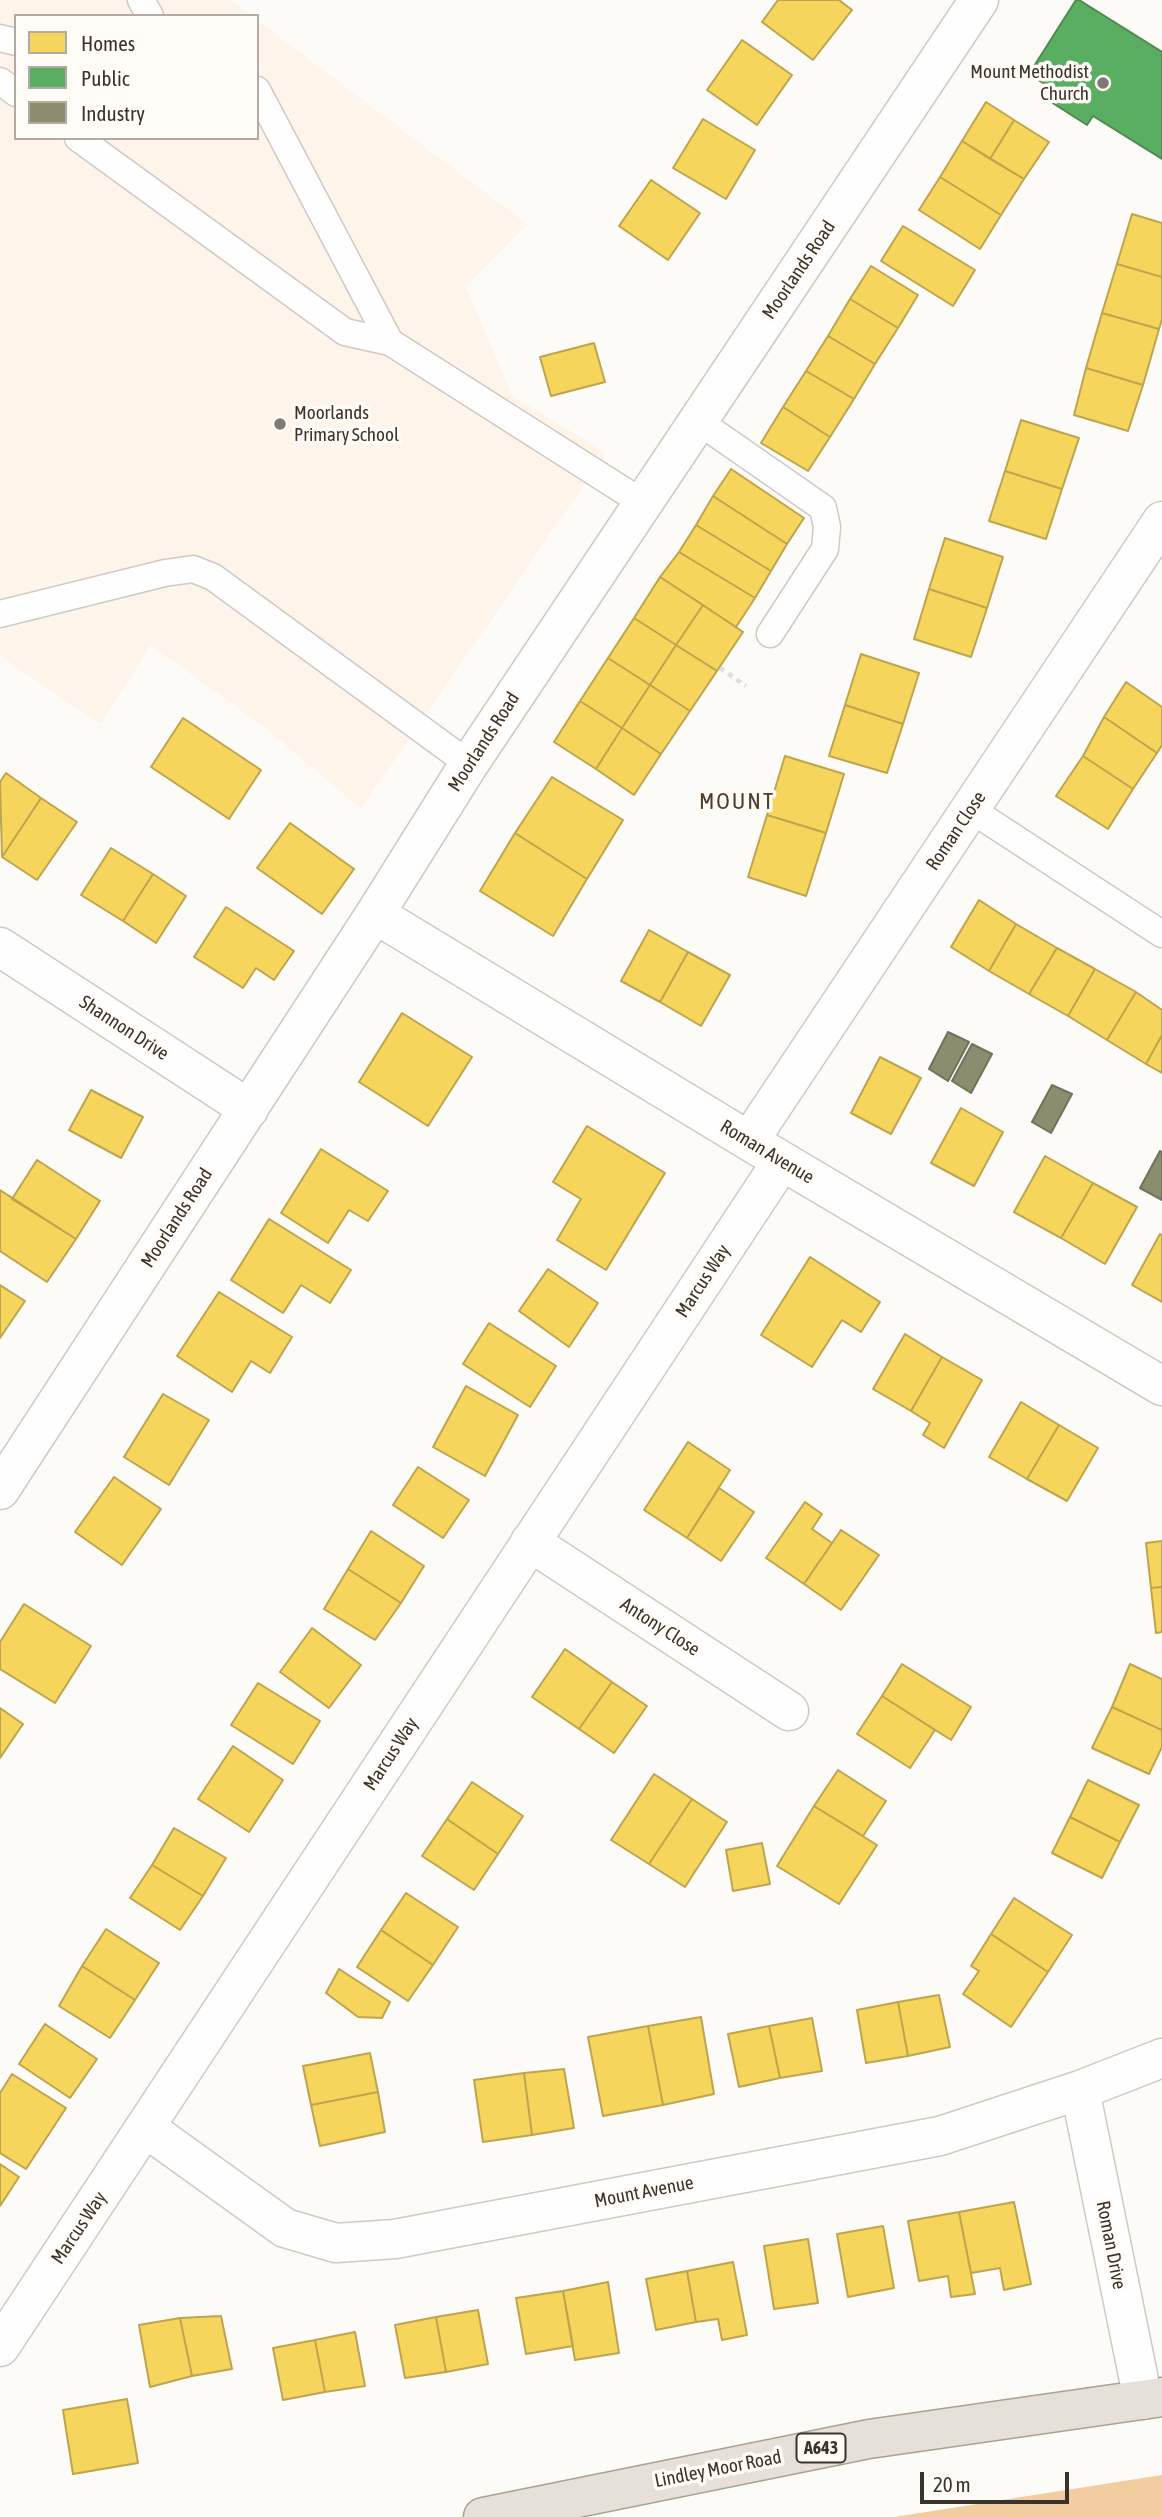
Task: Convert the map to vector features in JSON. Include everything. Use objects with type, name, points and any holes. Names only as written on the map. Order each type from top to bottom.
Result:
[{"type":"main road","name":"Lindley Moor Road","points":[[484,2517],[869,2439],[1152,2399]]},
{"type":"street","name":"Moorlands Road","points":[[0,1490],[375,914],[469,764],[979,0]]},
{"type":"street","name":"Roman Close","points":[[749,1141],[1162,521]]},
{"type":"street","name":"Roman Avenue","points":[[375,914],[782,1161],[1162,1386]]},
{"type":"street","name":"Shannon Drive","points":[[0,947],[249,1109]]},
{"type":"street","name":"Marcus Way","points":[[0,2347],[782,1161]]},
{"type":"street","name":"Antony Close","points":[[530,1542],[789,1712]]},
{"type":"street","name":"Mount Avenue","points":[[146,2128],[285,2228],[336,2243],[395,2239],[940,2136],[1080,2090],[1162,2059]]},
{"type":"street","name":"Roman Drive","points":[[1080,2090],[1152,2399]]},
{"type":"lane","points":[[259,94],[390,342]]},
{"type":"lane","points":[[81,140],[345,332],[390,342],[643,503]]},
{"type":"lane","points":[[698,421],[823,508],[827,527],[825,550],[770,634]]},
{"type":"lane","points":[[0,614],[165,573],[192,569],[214,577],[469,764]]},
{"type":"lane","points":[[970,809],[1162,934]]},
{"type":"path","points":[[720,668],[746,686]]},
{"type":"shaded area","name":"Moorlands Primary School","points":[[0,0],[231,0],[249,14],[14,14],[14,140],[259,140],[259,22],[527,224],[466,287],[512,395],[606,453],[361,809],[268,730],[151,645],[100,724],[0,656]]},
{"type":"shaded area","points":[[1162,2475],[1162,2517],[894,2517]]},
{"type":"building: Homes","points":[[778,0],[839,0],[852,10],[813,60],[762,22]]},
{"type":"building: Homes","points":[[742,40],[792,75],[757,125],[707,90]]},
{"type":"building: Homes","points":[[986,102],[1014,120],[990,159],[962,141]]},
{"type":"building: Homes","points":[[703,119],[755,150],[726,199],[673,168]]},
{"type":"building: Homes","points":[[1014,120],[1049,142],[1024,179],[990,159]]},
{"type":"building: Homes","points":[[962,141],[1024,179],[1001,215],[940,177]]},
{"type":"building: Homes","points":[[940,177],[1001,215],[980,249],[919,210]]},
{"type":"building: Homes","points":[[651,180],[700,213],[668,260],[619,226]]},
{"type":"building: Homes","points":[[1132,214],[1162,223],[1162,277],[1117,264]]},
{"type":"building: Homes","points":[[903,226],[975,270],[953,306],[881,261]]},
{"type":"building: Homes","points":[[1117,264],[1162,277],[1162,319],[1159,329],[1102,313]]},
{"type":"building: Homes","points":[[871,266],[918,295],[898,328],[850,299]]},
{"type":"building: Homes","points":[[850,299],[898,328],[875,364],[828,336]]},
{"type":"building: Homes","points":[[1102,313],[1159,329],[1143,385],[1086,368]]},
{"type":"building: Homes","points":[[828,336],[875,364],[854,399],[806,371]]},
{"type":"building: Homes","points":[[594,343],[605,382],[551,396],[540,357]]},
{"type":"building: Homes","points":[[1086,368],[1143,385],[1128,431],[1074,415]]},
{"type":"building: Homes","points":[[806,371],[854,399],[830,437],[783,407]]},
{"type":"building: Homes","points":[[783,407],[830,437],[808,471],[761,443]]},
{"type":"building: Homes","points":[[1021,420],[1079,438],[1062,489],[1005,471]]},
{"type":"building: Homes","points":[[731,469],[804,518],[787,544],[713,496]]},
{"type":"building: Homes","points":[[1005,471],[1062,489],[1046,539],[989,521]]},
{"type":"building: Homes","points":[[713,496],[787,544],[771,571],[696,525]]},
{"type":"building: Homes","points":[[696,525],[771,571],[755,598],[679,552]]},
{"type":"building: Homes","points":[[945,538],[1003,557],[987,608],[929,589]]},
{"type":"building: Homes","points":[[679,552],[755,598],[736,627],[660,577]]},
{"type":"building: Homes","points":[[660,577],[703,605],[676,645],[634,618]]},
{"type":"building: Homes","points":[[929,589],[987,608],[971,657],[914,639]]},
{"type":"building: Homes","points":[[703,605],[743,632],[717,671],[676,645]]},
{"type":"building: Homes","points":[[634,618],[676,645],[650,685],[608,658]]},
{"type":"building: Homes","points":[[676,645],[717,671],[690,711],[650,685]]},
{"type":"building: Homes","points":[[861,654],[919,673],[903,724],[845,705]]},
{"type":"building: Homes","points":[[608,658],[650,685],[622,728],[580,701]]},
{"type":"building: Homes","points":[[1126,682],[1162,707],[1162,745],[1157,753],[1104,717]]},
{"type":"building: Homes","points":[[650,685],[690,711],[661,754],[622,728]]},
{"type":"building: Homes","points":[[580,701],[622,728],[596,769],[554,742]]},
{"type":"building: Homes","points":[[845,705],[903,724],[887,773],[829,756]]},
{"type":"building: Homes","points":[[1104,717],[1157,753],[1133,789],[1083,756]]},
{"type":"building: Homes","points":[[183,718],[261,770],[229,819],[151,767]]},
{"type":"building: Homes","points":[[622,728],[661,754],[634,795],[596,769]]},
{"type":"building: Homes","points":[[785,756],[844,774],[826,833],[767,815]]},
{"type":"building: Homes","points":[[1083,756],[1133,789],[1108,829],[1056,796]]},
{"type":"building: Homes","points":[[6,773],[41,798],[2,857],[0,782]]},
{"type":"building: Homes","points":[[552,777],[623,820],[587,879],[515,833]]},
{"type":"building: Homes","points":[[41,798],[77,822],[37,880],[2,857]]},
{"type":"building: Homes","points":[[767,815],[826,833],[806,896],[748,877]]},
{"type":"building: Homes","points":[[290,823],[354,869],[322,914],[257,868]]},
{"type":"building: Homes","points":[[515,833],[587,879],[553,936],[480,891]]},
{"type":"building: Homes","points":[[111,848],[153,874],[123,921],[81,895]]},
{"type":"building: Homes","points":[[153,874],[186,896],[156,943],[123,921]]},
{"type":"building: Homes","points":[[979,900],[1016,924],[989,971],[951,947]]},
{"type":"building: Homes","points":[[226,907],[294,951],[274,980],[256,968],[243,988],[194,957]]},
{"type":"building: Homes","points":[[1016,924],[1057,948],[1029,994],[989,971]]},
{"type":"building: Homes","points":[[649,930],[688,952],[660,1002],[621,981]]},
{"type":"building: Homes","points":[[1057,948],[1095,969],[1068,1016],[1029,994]]},
{"type":"building: Homes","points":[[688,952],[730,975],[701,1026],[660,1002]]},
{"type":"building: Homes","points":[[1095,969],[1136,992],[1107,1040],[1068,1016]]},
{"type":"building: Homes","points":[[1136,992],[1162,1010],[1162,1035],[1146,1064],[1107,1040]]},
{"type":"building: Homes","points":[[402,1013],[472,1057],[428,1126],[359,1082]]},
{"type":"building: Homes","points":[[1162,1035],[1162,1073],[1146,1064]]},
{"type":"building: Homes","points":[[880,1057],[921,1078],[891,1134],[851,1113]]},
{"type":"building: Homes","points":[[91,1090],[143,1117],[121,1158],[69,1130]]},
{"type":"building: Homes","points":[[961,1108],[1003,1132],[974,1186],[931,1163]]},
{"type":"building: Homes","points":[[587,1126],[665,1173],[606,1270],[557,1240],[581,1199],[553,1182]]},
{"type":"building: Homes","points":[[321,1149],[388,1191],[368,1221],[349,1210],[328,1243],[281,1213]]},
{"type":"building: Homes","points":[[1045,1156],[1093,1183],[1061,1238],[1014,1212]]},
{"type":"building: Homes","points":[[37,1160],[100,1201],[76,1239],[12,1199]]},
{"type":"building: Homes","points":[[1093,1183],[1137,1207],[1105,1264],[1061,1238]]},
{"type":"building: Homes","points":[[0,1190],[76,1239],[47,1282],[0,1251]]},
{"type":"building: Homes","points":[[269,1219],[351,1270],[330,1303],[301,1285],[283,1313],[231,1280]]},
{"type":"building: Homes","points":[[1160,1234],[1162,1235],[1162,1302],[1132,1285]]},
{"type":"building: Homes","points":[[810,1257],[880,1302],[861,1332],[842,1320],[812,1367],[761,1335]]},
{"type":"building: Homes","points":[[548,1269],[598,1303],[569,1347],[519,1311]]},
{"type":"building: Homes","points":[[0,1285],[25,1301],[0,1338]]},
{"type":"building: Homes","points":[[219,1292],[292,1337],[270,1373],[251,1361],[232,1392],[177,1356]]},
{"type":"building: Homes","points":[[489,1323],[556,1366],[530,1407],[463,1364]]},
{"type":"building: Homes","points":[[905,1334],[942,1357],[911,1411],[873,1389]]},
{"type":"building: Homes","points":[[942,1357],[982,1380],[944,1448],[923,1435],[930,1423],[911,1411]]},
{"type":"building: Homes","points":[[466,1386],[518,1415],[485,1476],[433,1447]]},
{"type":"building: Homes","points":[[163,1394],[209,1420],[169,1485],[124,1457]]},
{"type":"building: Homes","points":[[1021,1402],[1059,1425],[1027,1479],[989,1457]]},
{"type":"building: Homes","points":[[1059,1425],[1098,1448],[1067,1501],[1027,1479]]},
{"type":"building: Homes","points":[[688,1442],[730,1470],[687,1538],[644,1510]]},
{"type":"building: Homes","points":[[418,1467],[469,1500],[443,1538],[393,1505]]},
{"type":"building: Homes","points":[[114,1477],[161,1509],[122,1565],[75,1532]]},
{"type":"building: Homes","points":[[719,1488],[754,1512],[721,1561],[687,1538]]},
{"type":"building: Homes","points":[[805,1502],[822,1514],[812,1529],[832,1543],[804,1584],[766,1558]]},
{"type":"building: Homes","points":[[841,1530],[879,1555],[841,1610],[804,1584]]},
{"type":"building: Homes","points":[[371,1531],[424,1566],[401,1603],[348,1569]]},
{"type":"building: Homes","points":[[1162,1541],[1162,1587],[1151,1588],[1146,1543]]},
{"type":"building: Homes","points":[[348,1569],[401,1603],[375,1640],[324,1609]]},
{"type":"building: Homes","points":[[1162,1587],[1162,1632],[1156,1633],[1151,1588]]},
{"type":"building: Homes","points":[[24,1604],[91,1646],[55,1703],[0,1669],[0,1642]]},
{"type":"building: Homes","points":[[312,1628],[361,1665],[329,1708],[280,1672]]},
{"type":"building: Homes","points":[[565,1649],[612,1682],[579,1729],[532,1697]]},
{"type":"building: Homes","points":[[902,1664],[971,1707],[951,1740],[882,1696]]},
{"type":"building: Homes","points":[[1130,1664],[1162,1679],[1162,1730],[1112,1707]]},
{"type":"building: Homes","points":[[612,1682],[647,1706],[614,1753],[579,1729]]},
{"type":"building: Homes","points":[[258,1683],[320,1721],[293,1764],[231,1725]]},
{"type":"building: Homes","points":[[882,1696],[935,1730],[910,1768],[857,1734]]},
{"type":"building: Homes","points":[[1112,1707],[1162,1730],[1162,1747],[1149,1774],[1092,1748]]},
{"type":"building: Homes","points":[[0,1708],[23,1724],[0,1758]]},
{"type":"building: Homes","points":[[233,1746],[283,1780],[249,1832],[198,1799]]},
{"type":"building: Homes","points":[[838,1770],[886,1801],[863,1836],[814,1806]]},
{"type":"building: Homes","points":[[654,1774],[692,1799],[649,1864],[611,1840]]},
{"type":"building: Homes","points":[[1088,1780],[1139,1805],[1120,1842],[1070,1817]]},
{"type":"building: Homes","points":[[472,1782],[523,1816],[498,1854],[447,1819]]},
{"type":"building: Homes","points":[[692,1799],[727,1822],[685,1887],[649,1864]]},
{"type":"building: Homes","points":[[814,1806],[877,1845],[839,1904],[777,1866]]},
{"type":"building: Homes","points":[[1070,1817],[1120,1842],[1102,1878],[1052,1853]]},
{"type":"building: Homes","points":[[447,1819],[498,1854],[474,1890],[422,1856]]},
{"type":"building: Homes","points":[[174,1828],[226,1858],[203,1896],[152,1865]]},
{"type":"building: Homes","points":[[762,1843],[770,1884],[733,1891],[726,1850]]},
{"type":"building: Homes","points":[[152,1865],[203,1896],[180,1930],[130,1898]]},
{"type":"building: Homes","points":[[406,1893],[458,1927],[433,1965],[381,1930]]},
{"type":"building: Homes","points":[[1014,1898],[1072,1935],[1048,1972],[991,1934]]},
{"type":"building: Homes","points":[[106,1929],[159,1963],[135,2000],[82,1966]]},
{"type":"building: Homes","points":[[381,1930],[433,1965],[408,2001],[357,1967]]},
{"type":"building: Homes","points":[[991,1934],[1048,1972],[1011,2027],[963,1994],[979,1971],[971,1966]]},
{"type":"building: Homes","points":[[82,1966],[135,2000],[110,2038],[59,2006]]},
{"type":"building: Homes","points":[[339,1969],[390,2002],[382,2018],[358,2017],[326,1993]]},
{"type":"building: Homes","points":[[939,1995],[950,2047],[908,2056],[898,2002]]},
{"type":"building: Homes","points":[[898,2002],[908,2056],[866,2063],[857,2010]]},
{"type":"building: Homes","points":[[701,2017],[714,2094],[663,2105],[648,2026]]},
{"type":"building: Homes","points":[[812,2018],[822,2071],[780,2078],[769,2026]]},
{"type":"building: Homes","points":[[45,2024],[97,2059],[70,2098],[19,2064]]},
{"type":"building: Homes","points":[[648,2026],[663,2105],[603,2116],[588,2037]]},
{"type":"building: Homes","points":[[769,2026],[780,2078],[739,2087],[728,2034]]},
{"type":"building: Homes","points":[[370,2053],[378,2092],[311,2105],[303,2066]]},
{"type":"building: Homes","points":[[564,2069],[574,2128],[532,2135],[524,2073]]},
{"type":"building: Homes","points":[[524,2073],[532,2135],[483,2142],[474,2080]]},
{"type":"building: Homes","points":[[12,2074],[66,2108],[26,2169],[0,2153],[0,2093]]},
{"type":"building: Homes","points":[[378,2092],[385,2132],[320,2146],[311,2105]]},
{"type":"building: Homes","points":[[0,2164],[19,2177],[0,2206]]},
{"type":"building: Homes","points":[[1014,2202],[1031,2284],[1004,2290],[1000,2268],[971,2273],[959,2212]]},
{"type":"building: Homes","points":[[959,2212],[975,2294],[951,2297],[948,2276],[919,2281],[908,2221]]},
{"type":"building: Homes","points":[[883,2226],[894,2288],[848,2297],[837,2234]]},
{"type":"building: Homes","points":[[808,2239],[818,2303],[774,2309],[764,2246]]},
{"type":"building: Homes","points":[[733,2262],[747,2335],[722,2340],[718,2319],[696,2322],[687,2271]]},
{"type":"building: Homes","points":[[687,2271],[696,2322],[656,2330],[646,2279]]},
{"type":"building: Homes","points":[[608,2282],[619,2353],[575,2360],[563,2291]]},
{"type":"building: Homes","points":[[563,2291],[573,2346],[526,2354],[516,2298]]},
{"type":"building: Homes","points":[[478,2310],[488,2364],[446,2372],[436,2317]]},
{"type":"building: Homes","points":[[221,2316],[232,2369],[192,2376],[180,2318]]},
{"type":"building: Homes","points":[[436,2317],[446,2372],[405,2378],[395,2325]]},
{"type":"building: Homes","points":[[180,2318],[192,2376],[150,2387],[139,2325]]},
{"type":"building: Homes","points":[[355,2332],[365,2386],[325,2392],[315,2340]]},
{"type":"building: Homes","points":[[315,2340],[325,2392],[283,2400],[273,2348]]},
{"type":"building: Homes","points":[[127,2399],[138,2463],[73,2474],[63,2410]]},
{"type":"building: Public","name":"Mount Methodist Church","points":[[1076,0],[1162,52],[1162,159],[1093,116],[1087,125],[1051,102],[1057,92],[1029,74]]},
{"type":"building: Industry","points":[[948,1032],[969,1042],[948,1081],[929,1069]]},
{"type":"building: Industry","points":[[972,1044],[992,1054],[971,1093],[952,1081]]},
{"type":"building: Industry","points":[[1052,1085],[1072,1094],[1051,1133],[1032,1122]]},
{"type":"building: Industry","points":[[1160,1151],[1162,1153],[1162,1200],[1140,1188]]},
{"type":"place","name":"Mount Methodist Church","points":[[1103,83]]},
{"type":"place","name":"Moorlands Primary School","points":[[280,424]]},
{"type":"district","name":"MOUNT","points":[[737,802]]}]
